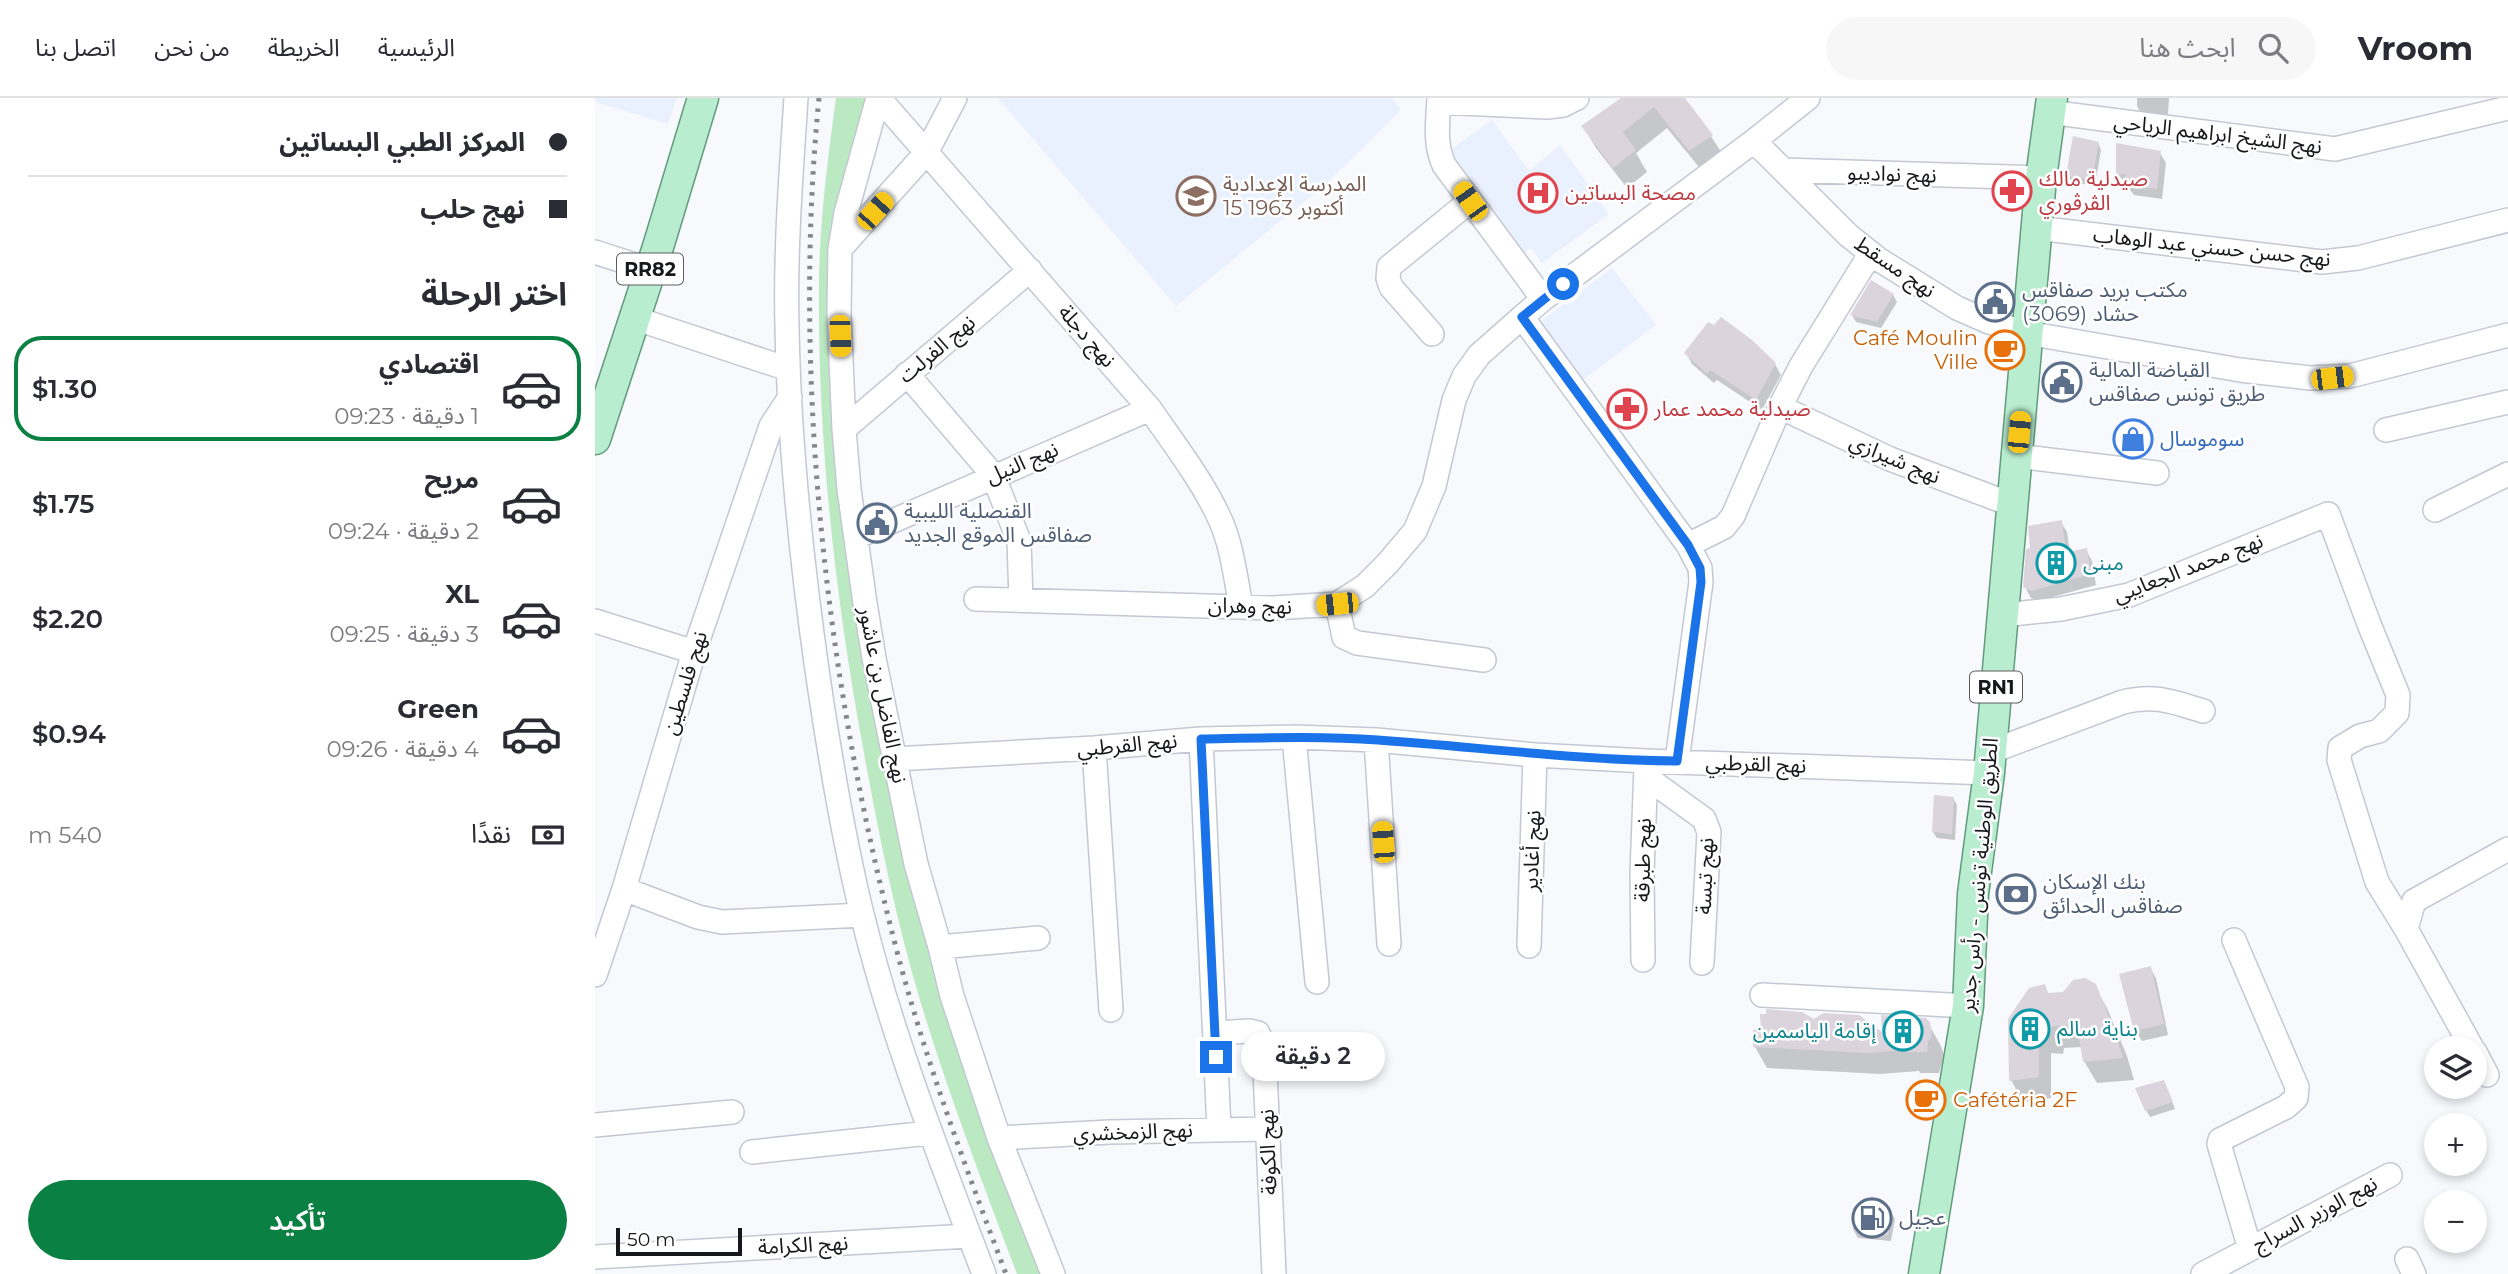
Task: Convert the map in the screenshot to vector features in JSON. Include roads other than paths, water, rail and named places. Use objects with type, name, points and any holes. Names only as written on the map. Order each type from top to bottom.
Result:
[{"type":"main road","name":"RR82","points":[[595,439],[703,98]]},
{"type":"main road","name":"الطريق الوطنية تونس - رأس جدير","points":[[1924,1274],[1968,1006],[1973,894],[1990,763],[2041,178],[2051,105]]},
{"type":"street","points":[[796,98],[787,254],[788,369],[794,471],[810,617],[830,758],[862,915],[929,1133],[984,1274]]},
{"type":"street","name":"نهج دجلة","points":[[879,98],[1150,409],[1218,515],[1226,535],[1241,606]]},
{"type":"street","name":"نهج الفاضل بن عاشور","points":[[879,98],[846,213],[840,249],[839,313],[844,429],[856,537],[874,658],[916,864],[952,996],[999,1138],[1053,1274]]},
{"type":"street","points":[[840,249],[926,153],[955,98]]},
{"type":"street","points":[[1543,299],[1444,165],[1437,151],[1439,100],[1547,107],[1563,106],[1577,98]]},
{"type":"street","name":"نهج وهران","points":[[976,598],[1299,607],[1337,604],[1364,586],[1415,531],[1434,485],[1454,400],[1464,376],[1479,355],[1543,299],[1755,141],[1808,98]]},
{"type":"street","name":"نهج الشيخ ابراهيم الرياحي","points":[[2051,105],[2335,149],[2508,108]]},
{"type":"street","points":[[1755,141],[1783,170]]},
{"type":"street","name":"نهج نواديبو","points":[[1783,170],[2041,178]]},
{"type":"street","name":"نهج مسقط","points":[[1783,170],[1848,235],[1871,253],[1957,308],[1989,322],[2027,333],[2240,370],[2332,378],[2350,376],[2508,335]]},
{"type":"street","points":[[1432,334],[1391,287],[1389,267],[1470,201]]},
{"type":"street","name":"نهج حسن حسني عبد الوهاب","points":[[2037,228],[2322,262],[2358,258],[2508,220]]},
{"type":"street","points":[[595,252],[650,270]]},
{"type":"street","points":[[1688,545],[1724,527],[1733,516],[1780,407],[1801,366],[1871,253]]},
{"type":"street","name":"نهج الفرلت","points":[[844,429],[1030,270]]},
{"type":"street","points":[[1522,317],[1688,545],[1700,568],[1701,582],[1677,761]]},
{"type":"street","points":[[634,318],[788,369]]},
{"type":"street","points":[[907,374],[993,475],[1019,541],[1021,600]]},
{"type":"street","name":"نهج فلسطين","points":[[595,975],[624,889],[694,652],[771,426],[790,397]]},
{"type":"street","points":[[2386,430],[2508,402]]},
{"type":"street","name":"نهج شيرازي","points":[[1780,407],[1890,459],[2013,505]]},
{"type":"street","name":"نهج النيل","points":[[856,537],[993,475],[1150,409]]},
{"type":"street","points":[[2017,456],[2157,473]]},
{"type":"street","points":[[2435,510],[2508,474]]},
{"type":"street","name":"نهج محمد الجعايبي","points":[[2003,615],[2061,609],[2129,595],[2328,514],[2398,695],[2397,713],[2379,731],[2360,736],[2340,748],[2339,760],[2377,881],[2406,929]]},
{"type":"street","points":[[1337,604],[1344,637],[1357,643],[1484,660]]},
{"type":"street","points":[[595,621],[694,652]]},
{"type":"street","points":[[1990,763],[2123,702],[2160,698],[2203,711]]},
{"type":"street","points":[[1294,737],[1317,982]]},
{"type":"street","name":"نهج القرطبي","points":[[894,759],[1201,739],[1294,737],[1376,740],[1646,769],[1677,761],[1990,763]]},
{"type":"street","points":[[1201,739],[1219,1129]]},
{"type":"street","points":[[1376,740],[1389,944]]},
{"type":"street","points":[[1094,748],[1111,1010]]},
{"type":"street","name":"نهج أغادير","points":[[1529,946],[1535,755]]},
{"type":"street","name":"نهج طبرقة","points":[[1643,960],[1642,873],[1646,769]]},
{"type":"street","name":"نهج تبسة","points":[[1646,769],[1704,819],[1709,832],[1702,963]]},
{"type":"street","points":[[2465,1036],[2406,929],[2414,901],[2508,849]]},
{"type":"street","points":[[624,889],[698,917],[722,922],[862,915]]},
{"type":"street","points":[[940,947],[1038,938]]},
{"type":"street","points":[[2234,940],[2298,1093],[2286,1107],[2220,1140],[2250,1249]]},
{"type":"street","points":[[1762,995],[1968,1006]]},
{"type":"street","name":"نهج الكوفة","points":[[1215,1033],[1258,1033],[1264,1048],[1274,1274]]},
{"type":"street","points":[[595,1125],[732,1112]]},
{"type":"street","name":"نهج الزمخشري","points":[[999,1138],[1268,1129]]},
{"type":"street","points":[[752,1152],[929,1133]]},
{"type":"street","name":"نهج الوزير السراج","points":[[2203,1274],[2391,1175]]},
{"type":"street","name":"نهج الكرامة","points":[[595,1258],[969,1236]]},
{"type":"railway","points":[[819,98],[812,202],[810,307],[813,413],[820,520],[849,732],[869,835],[904,979],[945,1106],[1006,1274]]},
{"type":"place","name":"صيدلية مالك الڤرڤوري","points":[[2012,191]]},
{"type":"place","name":"مصحة البساتين","points":[[1538,193]]},
{"type":"place","name":"المدرسة الإعدادية 15 أكتوبر 1963","points":[[1196,196]]},
{"type":"place","name":"مكتب بريد صفاقس حشاد (3069)","points":[[1995,302]]},
{"type":"place","name":"Café Moulin Ville","points":[[2005,350]]},
{"type":"place","name":"القباضة المالية طريق تونس صفاقس","points":[[2062,382]]},
{"type":"place","name":"صيدلية محمد عمار","points":[[1627,409]]},
{"type":"place","name":"سوموسال","points":[[2133,439]]},
{"type":"place","name":"القنصلية الليبية صفاقس الموقع الجديد","points":[[877,523]]},
{"type":"place","name":"مبنى","points":[[2056,563]]},
{"type":"place","name":"بنك الإسكان صفاقس الحدائق","points":[[2016,894]]},
{"type":"place","name":"بناية سالم","points":[[2030,1029]]},
{"type":"place","name":"إقامة الياسمين","points":[[1903,1031]]},
{"type":"place","name":"Cafétéria 2F","points":[[1926,1100]]},
{"type":"place","name":"عجيل","points":[[1872,1218]]}]
